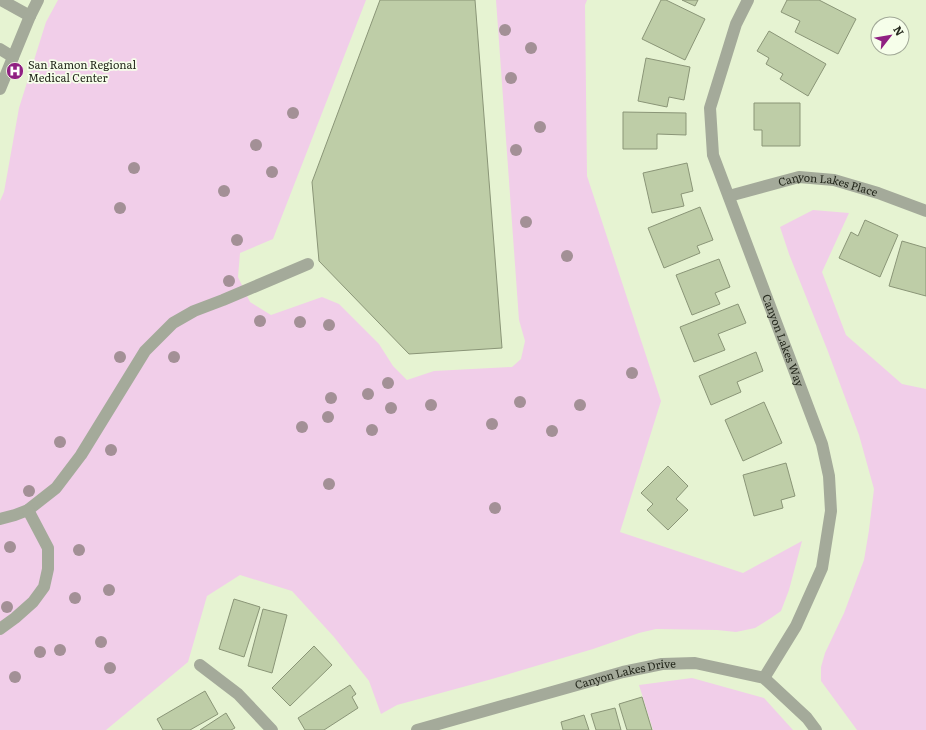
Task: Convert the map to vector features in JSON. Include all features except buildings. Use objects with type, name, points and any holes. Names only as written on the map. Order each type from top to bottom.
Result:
[{"type":"street","points":[[1,0],[30,16]]},
{"type":"street","points":[[0,89],[38,0]]},
{"type":"street","name":"Canyon Lakes Way","points":[[748,0],[736,24],[710,108],[713,155],[822,444],[829,476],[832,511],[822,568],[796,626],[764,678]]},
{"type":"street","points":[[0,49],[13,57]]},
{"type":"street","name":"Canyon Lakes Place","points":[[728,196],[800,177],[834,180],[878,193],[926,212]]},
{"type":"street","points":[[0,519],[28,510],[56,488],[81,455],[145,351],[173,323],[194,311],[308,264]]},
{"type":"street","points":[[0,629],[33,602],[44,587],[48,569],[48,548],[28,510]]},
{"type":"street","name":"Canyon Lakes Drive","points":[[417,730],[623,672],[662,664],[694,663],[764,678]]},
{"type":"street","points":[[200,665],[238,694],[272,730]]},
{"type":"street","points":[[764,678],[807,718],[816,730]]},
{"type":"shaded area","points":[[58,0],[366,0],[273,239],[240,253],[238,277],[250,302],[271,315],[322,297],[339,304],[379,344],[393,366],[407,380],[434,371],[512,367],[521,359],[525,341],[519,320],[496,0],[587,0],[585,5],[587,176],[661,401],[620,532],[743,573],[802,541],[789,590],[781,611],[755,628],[736,632],[717,630],[656,629],[639,633],[593,649],[397,705],[381,714],[369,681],[334,637],[292,591],[240,575],[207,596],[188,662],[106,730],[0,730],[0,201],[4,192],[19,108],[46,22]]},
{"type":"shaded area","points":[[813,210],[849,213],[822,272],[846,335],[902,384],[926,389],[926,730],[857,730],[821,681],[821,667],[825,653],[844,613],[864,560],[874,489],[859,435],[780,227]]},
{"type":"shaded area","points":[[692,678],[764,698],[793,730],[653,730],[639,685]]},
{"type":"place","name":"San Ramon Regional Medical Center","points":[[15,71]]}]
